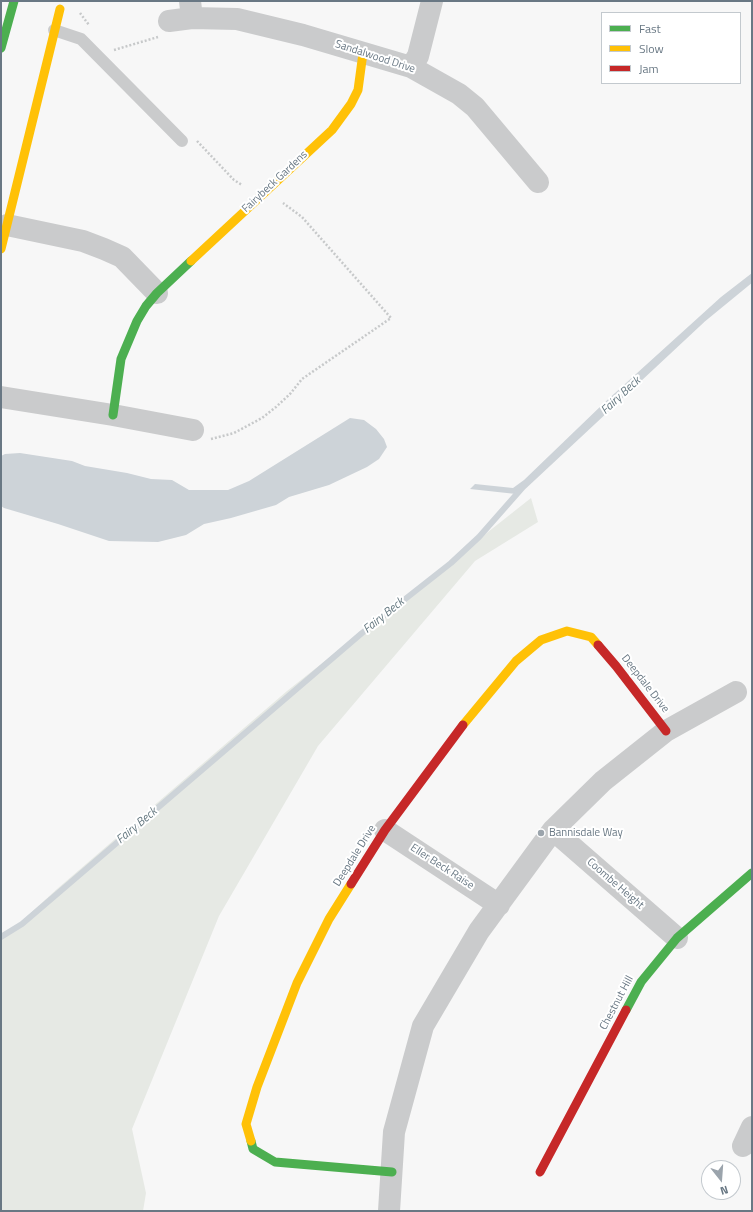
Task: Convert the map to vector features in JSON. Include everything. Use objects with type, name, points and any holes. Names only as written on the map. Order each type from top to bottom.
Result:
[{"type":"street","points":[[1,48],[14,1]]},
{"type":"street","points":[[411,67],[418,56],[432,1]]},
{"type":"street","points":[[1,249],[60,9]]},
{"type":"street","name":"Sandalwood Drive","points":[[169,21],[191,10],[237,19],[303,35],[411,67],[459,94],[476,107],[538,182]]},
{"type":"street","name":"Fairybeck Gardens","points":[[113,415],[121,359],[137,321],[157,292],[332,130],[351,104],[358,90],[363,53]]},
{"type":"street","points":[[7,225],[83,241],[104,249],[122,258],[157,292]]},
{"type":"street","points":[[1,397],[113,415],[201,435]]},
{"type":"street","name":"Deepdale Drive","points":[[392,1172],[275,1162],[253,1149],[246,1124],[257,1087],[297,984],[329,920],[385,830],[460,729],[516,661],[541,640],[567,631],[591,637],[616,666],[666,731]]},
{"type":"street","points":[[389,1211],[394,1132],[423,1026],[479,931],[553,830],[603,781],[666,731],[736,692]]},
{"type":"street","name":"Eller Beck Raise","points":[[385,830],[499,905]]},
{"type":"street","name":"Coombe Height","points":[[553,830],[678,938]]},
{"type":"street","name":"Chestnut Hill","points":[[540,1172],[641,982],[678,938],[752,873]]},
{"type":"lane","points":[[54,30],[81,39],[182,141]]},
{"type":"path","points":[[78,9],[92,31]]},
{"type":"path","points":[[114,52],[112,50],[164,36],[169,21]]},
{"type":"path","points":[[196,139],[234,180],[250,190],[278,200],[291,207],[302,217],[391,318],[302,379],[290,394],[262,418],[234,433],[201,435]]},
{"type":"shaded area","points":[[752,273],[752,279],[702,320],[516,494],[470,489],[475,484],[513,488],[524,480],[604,403],[721,297]]},
{"type":"shaded area","points":[[350,418],[364,420],[376,429],[384,439],[387,447],[379,459],[367,467],[329,485],[289,497],[276,505],[204,524],[186,535],[158,542],[109,541],[1,506],[1,456],[5,454],[20,453],[72,461],[85,466],[127,473],[151,479],[172,480],[189,490],[228,490],[249,481]]},
{"type":"shaded area","points":[[531,498],[538,522],[475,561],[318,746],[219,916],[132,1129],[146,1193],[143,1211],[1,1211],[1,940],[57,889],[287,691]]},
{"type":"waterway","name":"Fairy Beck","points":[[1,937],[22,924],[362,633],[451,563],[479,537],[523,487],[702,320],[752,279]]},
{"type":"traffic: fast","points":[[1,48],[14,1]]},
{"type":"traffic: fast","points":[[113,415],[121,359],[137,321],[146,306],[157,293],[191,261]]},
{"type":"traffic: fast","points":[[626,1010],[641,982],[677,938],[752,873]]},
{"type":"traffic: fast","points":[[251,1141],[253,1149],[275,1162],[392,1172]]},
{"type":"traffic: slow","points":[[1,249],[60,9]]},
{"type":"traffic: slow","points":[[191,261],[332,130],[351,104],[358,90],[363,53]]},
{"type":"traffic: slow","points":[[463,725],[516,661],[541,640],[567,631],[591,637],[598,645]]},
{"type":"traffic: slow","points":[[251,1141],[246,1124],[257,1087],[297,983],[329,919],[351,884]]},
{"type":"traffic: jam","points":[[598,645],[666,731]]},
{"type":"traffic: jam","points":[[351,884],[385,830],[463,725]]},
{"type":"traffic: jam","points":[[540,1172],[626,1010]]},
{"type":"place","name":"Bannisdale Way","points":[[541,833]]}]
